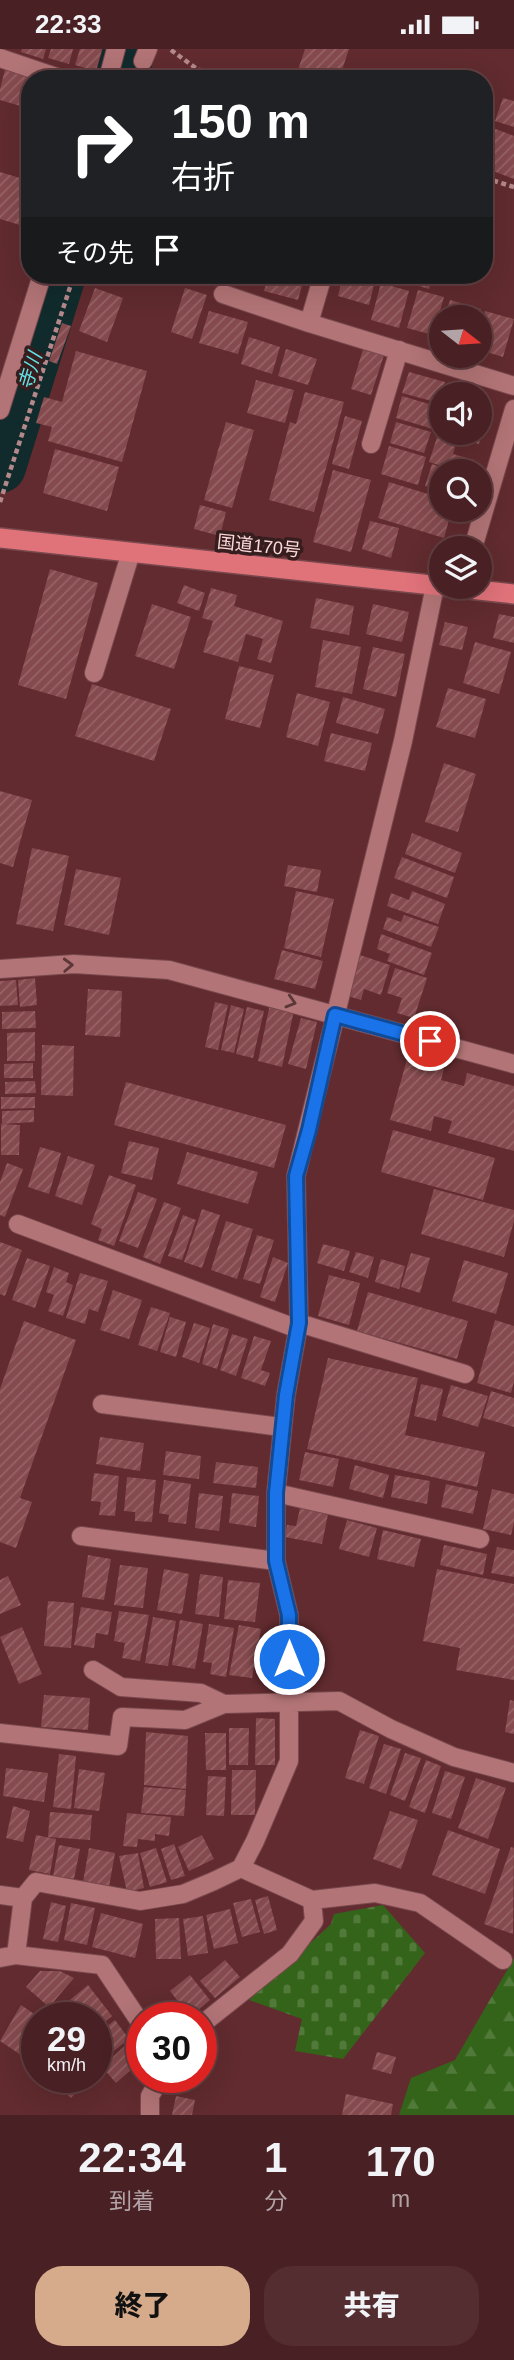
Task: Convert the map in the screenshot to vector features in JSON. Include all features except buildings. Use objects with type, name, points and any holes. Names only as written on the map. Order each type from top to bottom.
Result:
[{"type":"highway","name":"国道170号","points":[[0,538],[429,585]]},
{"type":"highway","name":"国道170号","points":[[492,591],[514,594]]},
{"type":"street","points":[[111,70],[117,49]]},
{"type":"street","points":[[0,58],[35,70]]},
{"type":"street","points":[[0,410],[39,284]]},
{"type":"street","points":[[309,323],[320,284]]},
{"type":"street","points":[[223,294],[514,386]]},
{"type":"street","points":[[372,445],[399,350]]},
{"type":"street","points":[[477,536],[514,409]]},
{"type":"street","points":[[94,674],[131,552]]},
{"type":"street","points":[[127,2002],[102,1965],[8,1957],[23,1898],[36,1882],[141,1901],[183,1894],[241,1868],[256,1841],[289,1761],[289,1615],[276,1561],[276,1493],[281,1427],[299,1326],[296,1176],[403,741],[432,599]]},
{"type":"street","points":[[0,969],[75,964],[169,970],[514,1064]]},
{"type":"street","points":[[18,1224],[299,1326],[465,1374]]},
{"type":"street","points":[[102,1404],[281,1427]]},
{"type":"street","points":[[276,1493],[480,1538]]},
{"type":"street","points":[[81,1536],[276,1561]]},
{"type":"street","points":[[93,1669],[121,1687],[201,1693],[224,1704]]},
{"type":"street","points":[[0,1733],[118,1747],[122,1717],[185,1720],[224,1704],[339,1701],[391,1730],[454,1757],[514,1773]]},
{"type":"street","points":[[241,1868],[312,1900],[375,1893],[420,1903],[503,1960]]},
{"type":"street","points":[[0,1895],[23,1898]]},
{"type":"street","points":[[217,2012],[290,1954],[314,1921],[312,1900]]},
{"type":"street","points":[[150,2115],[152,2093]]},
{"type":"path","points":[[170,49],[200,70]]},
{"type":"path","points":[[493,180],[514,187]]},
{"type":"path","points":[[0,502],[71,284]]},
{"type":"green space","points":[[383,1905],[425,1953],[343,2059],[295,2051],[302,2019],[249,2000],[331,1924],[334,1914]]},
{"type":"green space","points":[[514,1958],[514,2115],[399,2115],[411,2078],[455,2060]]},
{"type":"waterway","name":"寺川","points":[[124,70],[130,49]]},
{"type":"waterway","name":"寺川","points":[[0,467],[57,284]]},
{"type":"route","points":[[289,1659],[289,1615],[276,1561],[276,1493],[281,1427],[299,1323],[296,1176],[335,1015],[430,1041]]}]
